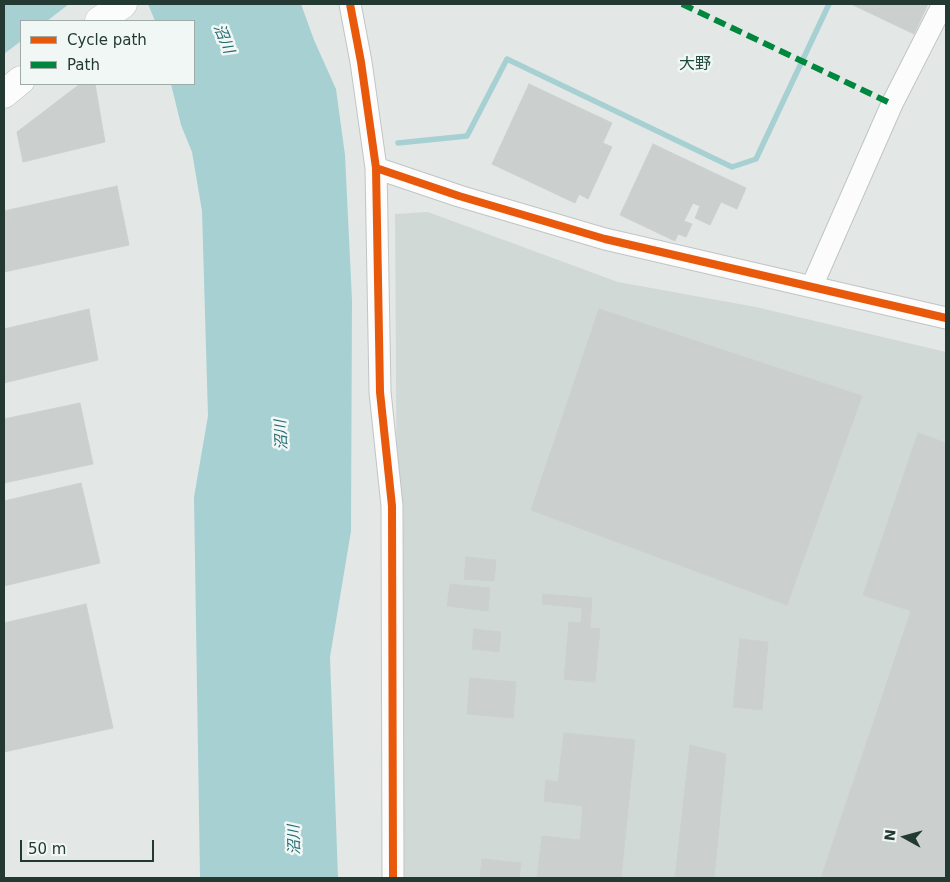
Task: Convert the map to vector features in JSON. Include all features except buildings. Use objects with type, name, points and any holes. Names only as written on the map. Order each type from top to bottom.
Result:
[{"type":"main road","points":[[4,94],[20,81]]},
{"type":"street","points":[[350,4],[361,62],[376,168],[380,392],[392,506],[393,878]]},
{"type":"street","points":[[812,286],[892,104],[943,4]]},
{"type":"street","points":[[376,168],[459,196],[605,239],[946,318]]},
{"type":"shaded area","points":[[428,212],[618,282],[756,307],[946,352],[946,878],[399,878],[395,214]]},
{"type":"water","points":[[4,4],[69,4],[48,20],[20,20],[20,42],[4,54]]},
{"type":"water","name":"沼川","points":[[148,4],[301,4],[314,40],[336,89],[345,155],[352,300],[351,531],[330,657],[338,878],[200,878],[194,497],[208,416],[202,211],[192,152],[181,125],[171,85],[195,85],[195,20],[155,20]]},
{"type":"waterway","points":[[398,143],[467,136],[507,59],[732,167],[756,159],[829,4]]},
{"type":"marked path","points":[[682,4],[892,104]]},
{"type":"cycle path","points":[[350,4],[361,62],[376,168],[380,392],[392,506],[393,878]]},
{"type":"cycle path","points":[[376,168],[459,196],[605,239],[946,318]]},
{"type":"district","name":"大野","points":[[695,65]]}]
